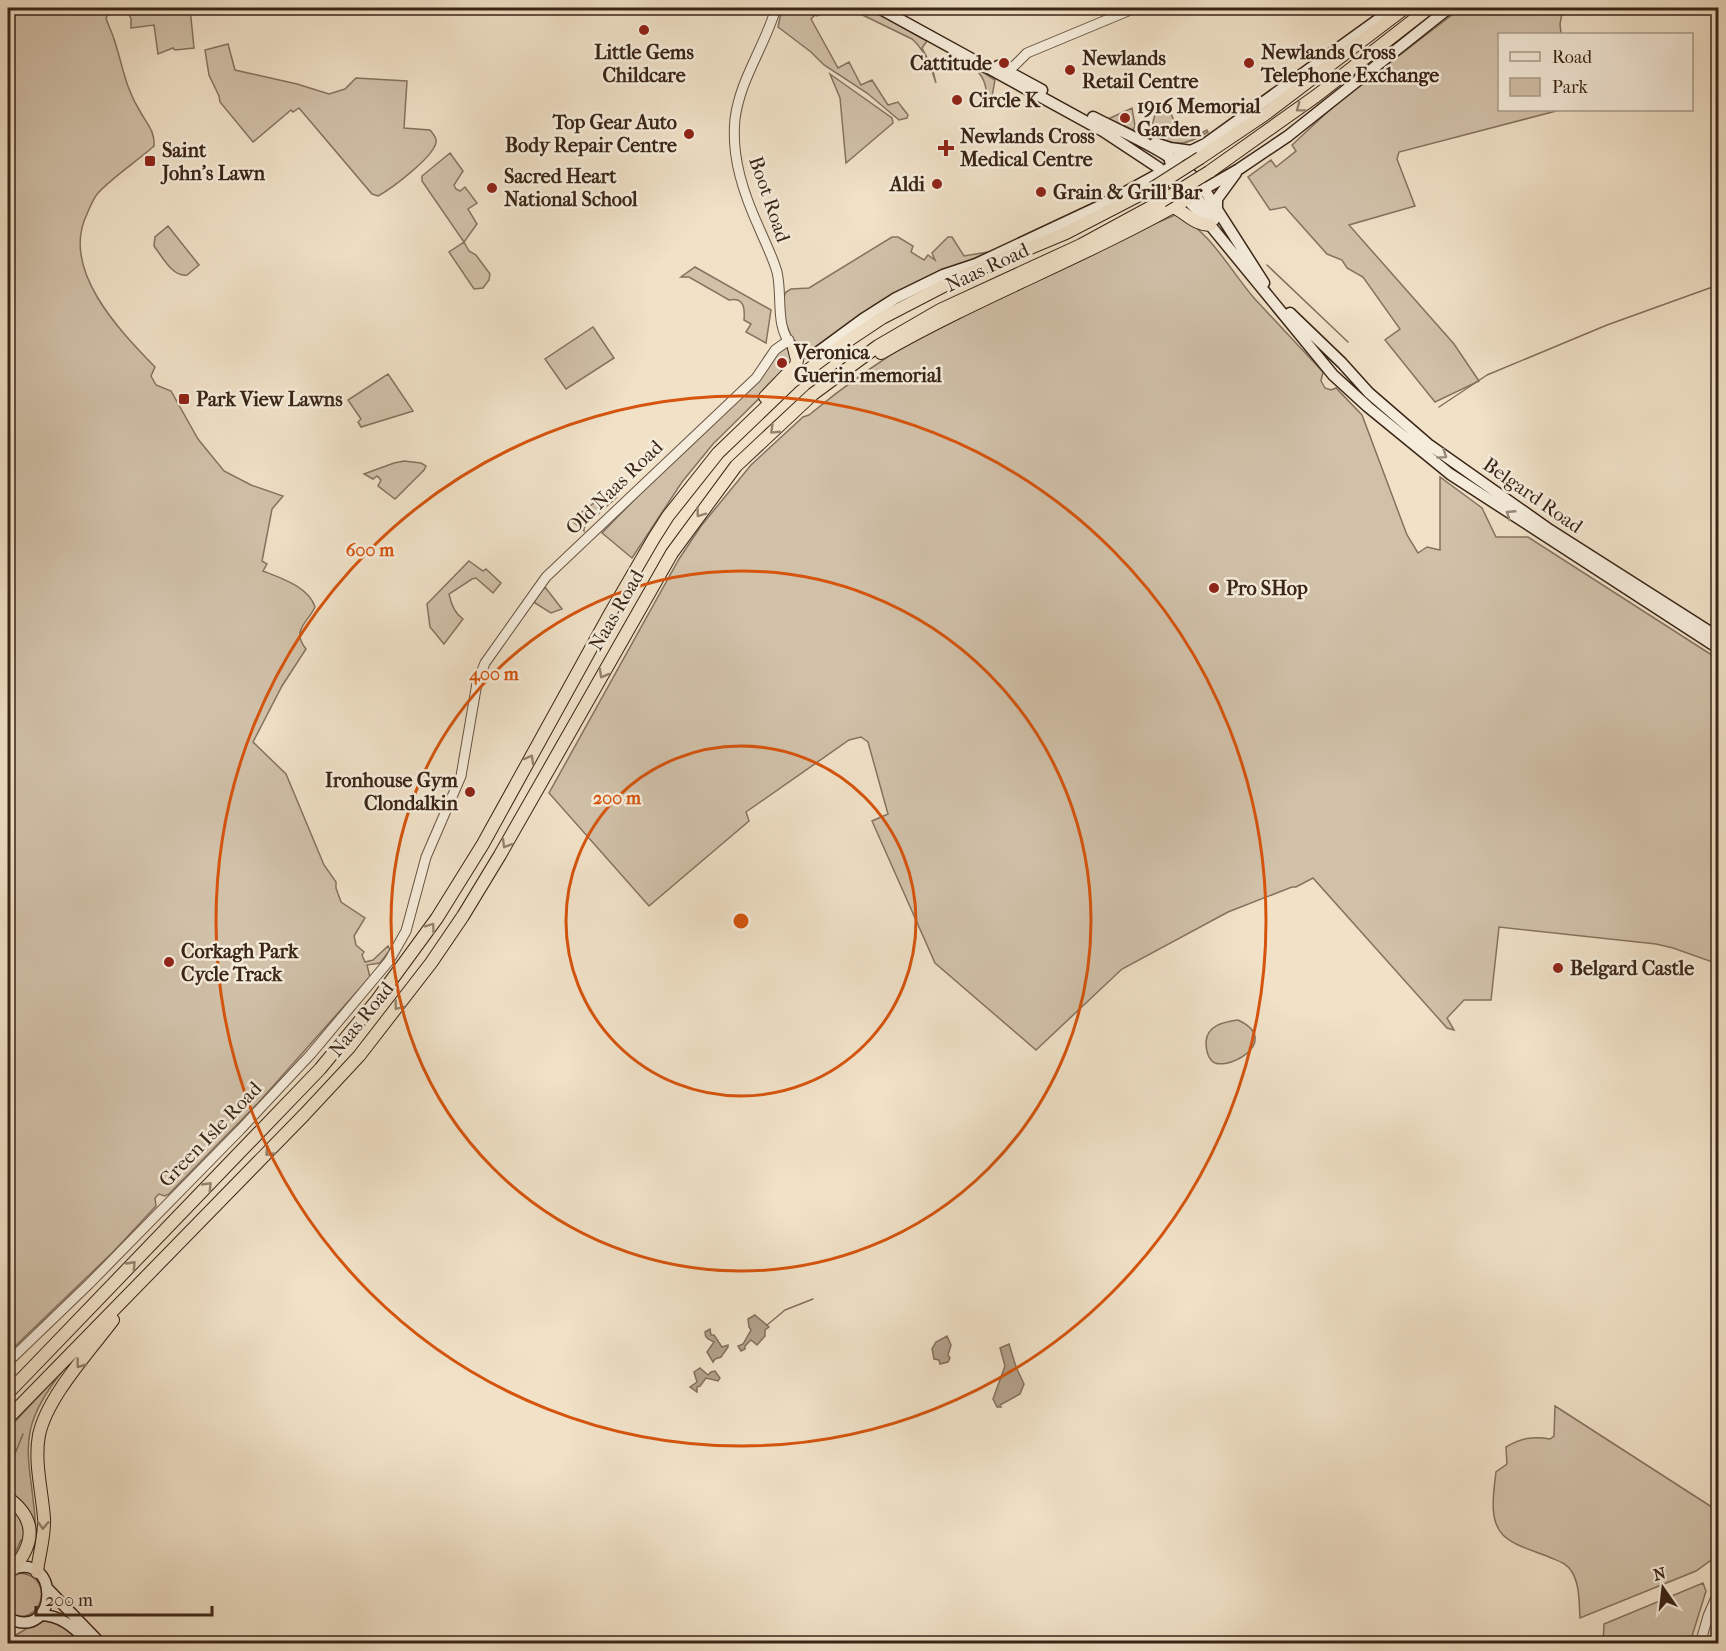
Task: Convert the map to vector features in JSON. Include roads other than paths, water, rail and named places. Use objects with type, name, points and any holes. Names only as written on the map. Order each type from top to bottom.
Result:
[{"type":"highway","name":"Naas Road","points":[[8,1393],[320,1069],[404,964],[437,918],[483,844],[654,538],[668,516],[718,453],[796,380],[882,318],[963,276],[1066,233],[1153,188],[1183,160],[1264,115],[1405,8]]},
{"type":"highway","name":"Naas Road","points":[[8,1418],[249,1173],[359,1056],[424,972],[463,916],[500,855],[672,553],[736,466],[813,394],[878,346],[940,310],[1167,204],[1316,96],[1429,8]]},
{"type":"highway","points":[[1167,204],[1195,194]]},
{"type":"highway","points":[[1167,204],[1183,211],[1199,224],[1210,225]]},
{"type":"highway","points":[[796,380],[817,359],[874,317],[914,293],[976,264]]},
{"type":"highway","points":[[718,453],[736,425],[796,365],[792,344]]},
{"type":"highway","points":[[37,1572],[44,1520],[37,1452],[45,1416],[52,1401],[141,1283]]},
{"type":"highway","points":[[8,1383],[97,1302]]},
{"type":"highway","points":[[8,1498],[19,1507],[29,1529],[29,1544],[25,1555],[10,1570]]},
{"type":"main road","points":[[879,8],[1009,71],[1124,133],[1170,148],[1183,160],[1146,176],[1136,186]]},
{"type":"main road","name":"Naas Road","points":[[1183,160],[1394,8]]},
{"type":"main road","points":[[1239,261],[1214,219],[1195,194],[1239,169],[1288,136],[1449,8]]},
{"type":"main road","name":"Belgard Road","points":[[900,19],[1103,131],[1195,194],[1218,213],[1267,287],[1369,393],[1428,444],[1550,530],[1710,636],[1719,648]]},
{"type":"main road","name":"Belgard Road","points":[[1124,133],[1183,160],[1195,194],[1210,225],[1333,375],[1368,407],[1450,474],[1710,636]]},
{"type":"main road","points":[[1144,157],[1148,166],[1146,176]]},
{"type":"main road","points":[[1218,213],[1217,199],[1239,169]]},
{"type":"main road","points":[[814,355],[896,298],[943,275],[976,264],[1066,222],[1136,186],[1161,170]]},
{"type":"main road","name":"Belgard Road","points":[[1305,329],[1308,337],[1330,361],[1333,375]]},
{"type":"main road","name":"Belgard Road","points":[[1342,363],[1343,374],[1368,407]]},
{"type":"main road","points":[[8,1618],[22,1622],[40,1615],[47,1605],[48,1589],[37,1572],[26,1568],[10,1570]]},
{"type":"main road","points":[[48,1589],[101,1644]]},
{"type":"main road","points":[[40,1615],[55,1616],[68,1623],[91,1644]]},
{"type":"street","name":"Boot Road","points":[[776,8],[769,30],[750,67],[742,91],[734,137],[737,165],[744,191],[776,272],[780,317],[792,344]]},
{"type":"street","points":[[1009,71],[1027,53],[1127,9]]},
{"type":"street","points":[[792,344],[808,355],[814,355]]},
{"type":"street","name":"Old Naas Road","points":[[411,910],[426,858],[461,776],[473,699],[479,675],[491,653],[546,577],[756,378],[775,350],[792,344]]},
{"type":"street","name":"Green Isle Road","points":[[8,1362],[145,1228],[311,1054],[390,961],[406,931],[411,910]]},
{"type":"street","points":[[1700,1644],[1708,1616],[1719,1593]]},
{"type":"waterway","points":[[8,14],[13,8]]},
{"type":"waterway","points":[[1267,265],[1348,342]]},
{"type":"waterway","points":[[1439,407],[1487,375],[1607,325],[1718,285]]},
{"type":"waterway","points":[[767,1325],[785,1310],[813,1299]]},
{"type":"waterway","points":[[8,1471],[23,1434]]},
{"type":"place","name":"Little Gems Childcare","points":[[644,30]]},
{"type":"place","name":"Cattitude","points":[[1004,63]]},
{"type":"place","name":"Newlands Cross Telephone Exchange","points":[[1249,63]]},
{"type":"place","name":"Newlands Retail Centre","points":[[1070,70]]},
{"type":"place","name":"Circle K","points":[[957,100]]},
{"type":"place","name":"1916 Memorial Garden","points":[[1125,118]]},
{"type":"place","name":"Top Gear Auto Body Repair Centre","points":[[689,134]]},
{"type":"place","name":"Newlands Cross Medical Centre","points":[[946,148]]},
{"type":"place","name":"Saint John's Lawn","points":[[150,161]]},
{"type":"place","name":"Aldi","points":[[937,184]]},
{"type":"place","name":"Sacred Heart National School","points":[[492,188]]},
{"type":"place","name":"Grain & Grill Bar","points":[[1041,192]]},
{"type":"place","name":"Veronica Guerin memorial","points":[[782,363]]},
{"type":"place","name":"Park View Lawns","points":[[184,399]]},
{"type":"place","name":"Pro SHop","points":[[1214,588]]},
{"type":"place","name":"Ironhouse Gym Clondalkin","points":[[470,792]]},
{"type":"place","name":"Corkagh Park Cycle Track","points":[[169,962]]},
{"type":"place","name":"Belgard Castle","points":[[1558,968]]}]
